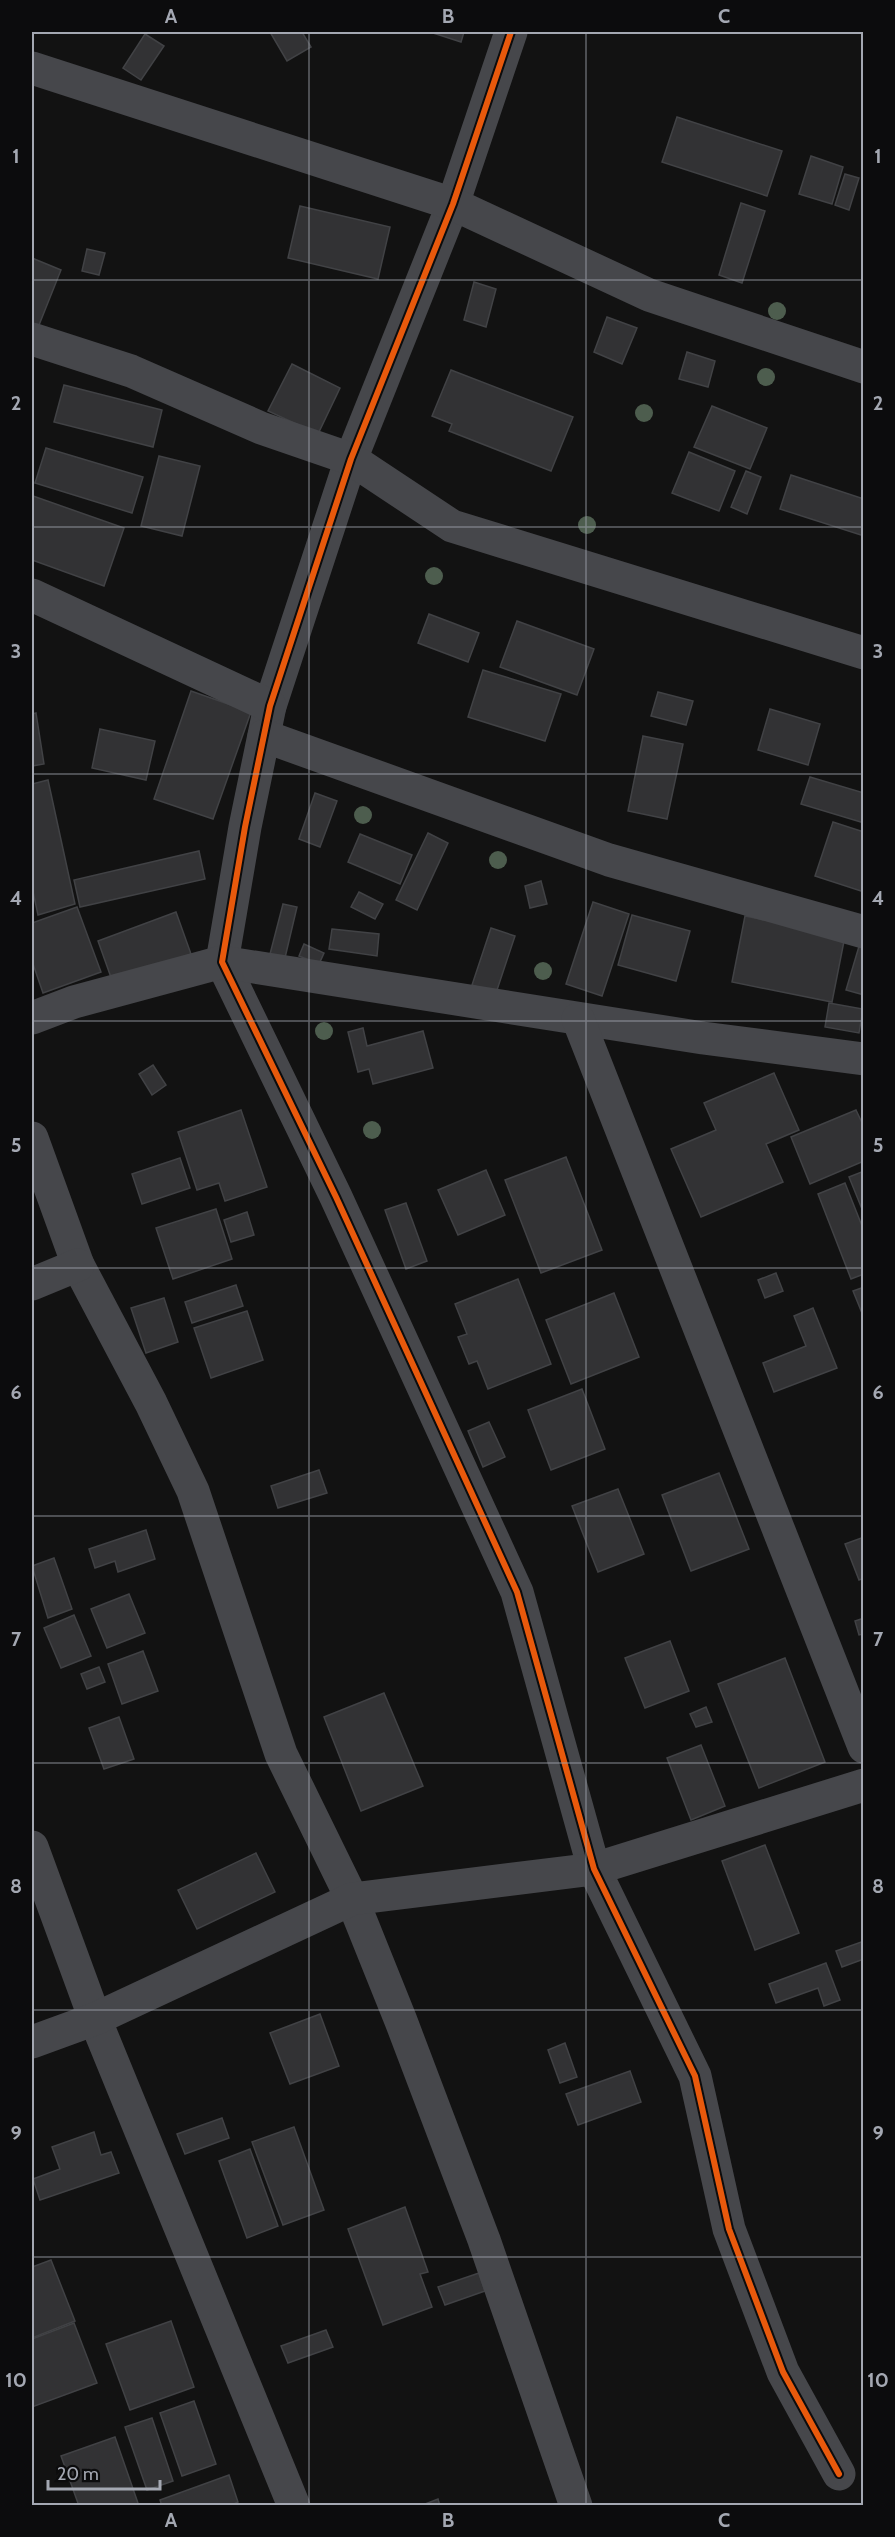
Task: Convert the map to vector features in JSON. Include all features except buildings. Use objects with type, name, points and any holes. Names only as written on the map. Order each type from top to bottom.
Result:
[{"type":"street","points":[[511,32],[453,204],[351,459],[267,721],[222,962],[336,1197],[517,1592],[594,1869],[695,2076],[729,2229],[783,2372],[839,2474]]},
{"type":"street","points":[[32,68],[453,204],[648,295],[864,366]]},
{"type":"street","points":[[32,339],[131,371],[261,428],[351,459],[452,526],[864,653]]},
{"type":"street","points":[[32,595],[267,721],[609,860],[864,932]]},
{"type":"street","points":[[32,1018],[74,1002],[222,962],[578,1019],[864,1059]]},
{"type":"street","points":[[578,1019],[864,1747]]},
{"type":"street","points":[[32,1138],[78,1265],[151,1403],[193,1491],[281,1754],[352,1899],[484,2240],[576,2505]]},
{"type":"street","points":[[32,1284],[78,1265]]},
{"type":"street","points":[[32,2042],[95,2019],[352,1899],[594,1869],[864,1785]]},
{"type":"street","points":[[32,1847],[95,2019],[294,2505]]},
{"type":"cycle path","points":[[511,32],[453,204],[351,459],[270,706],[245,827],[222,962],[336,1197],[517,1592],[594,1869],[695,2076],[729,2229],[783,2372],[839,2474]]}]
